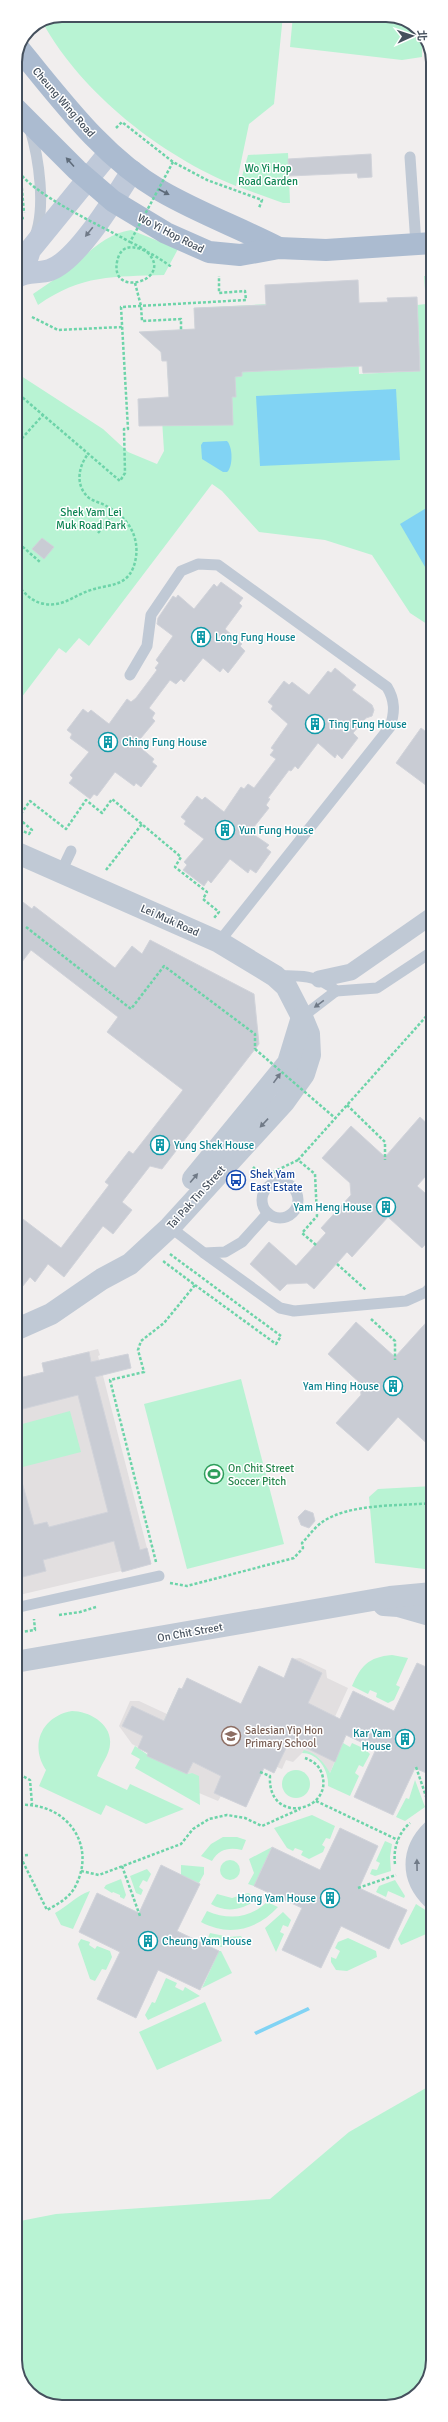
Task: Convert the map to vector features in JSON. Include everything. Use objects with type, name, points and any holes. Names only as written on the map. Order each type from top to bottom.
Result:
[{"type":"main road","name":"Cheung Wing Road","points":[[23,54],[110,153]]},
{"type":"main road","points":[[22,116],[53,143],[88,180],[113,201]]},
{"type":"main road","name":"Wo Yi Hop Road","points":[[110,153],[132,171],[161,191],[279,248]]},
{"type":"main road","points":[[22,268],[30,250],[110,153]]},
{"type":"main road","points":[[22,275],[50,270],[67,257],[113,201],[132,171]]},
{"type":"main road","name":"Wo Yi Hop Road","points":[[113,201],[166,233],[209,252],[240,255],[279,248],[326,250],[426,243]]},
{"type":"street","name":"Lei Muk Road","points":[[22,855],[214,933],[275,976],[286,986],[302,1017]]},
{"type":"street","points":[[319,980],[351,972],[426,920]]},
{"type":"street","name":"Tai Pak Tin Street","points":[[22,1327],[51,1314],[102,1279],[130,1264],[170,1227],[284,1102],[304,1074],[310,1056],[309,1034],[302,1017]]},
{"type":"street","name":"Tai Pak Tin Street","points":[[102,1279],[121,1256],[162,1217],[270,1087],[288,1063],[302,1017]]},
{"type":"street","name":"On Chit Street","points":[[22,1661],[364,1603],[390,1597],[426,1594]]},
{"type":"street","name":"On Chit Street","points":[[364,1603],[398,1606],[426,1614]]},
{"type":"street","points":[[426,1836],[418,1850],[416,1864],[418,1878],[426,1892]]},
{"type":"lane","points":[[22,116],[38,161],[40,217],[30,250]]},
{"type":"lane","points":[[410,158],[426,243]]},
{"type":"lane","points":[[130,675],[147,646],[151,615],[181,571],[198,564],[208,563],[218,565],[387,687],[392,694],[394,717],[390,727],[214,933]]},
{"type":"lane","points":[[61,872],[71,851]]},
{"type":"lane","points":[[302,1017],[336,991],[377,988],[426,956]]},
{"type":"lane","points":[[275,976],[300,975],[319,980],[336,991]]},
{"type":"lane","points":[[204,1253],[225,1252],[242,1242],[268,1213]]},
{"type":"lane","points":[[170,1227],[280,1308],[294,1311],[406,1301],[426,1292]]},
{"type":"lane","points":[[22,1606],[159,1576]]},
{"type":"path","points":[[116,128],[122,122],[173,162],[207,180],[262,200],[259,208]]},
{"type":"path","points":[[130,242],[173,162]]},
{"type":"path","points":[[22,178],[43,193],[147,251],[153,264],[148,278],[135,283],[124,279],[117,267],[120,255],[128,248],[140,248],[172,267]]},
{"type":"path","points":[[22,178],[24,218],[22,218]]},
{"type":"path","points":[[22,398],[120,481],[125,473],[124,429],[128,429],[121,307],[246,300],[245,291],[220,293],[219,276]]},
{"type":"path","points":[[135,283],[141,306],[142,321],[181,319],[181,330]]},
{"type":"path","points":[[32,317],[58,330],[122,327]]},
{"type":"path","points":[[22,438],[43,415]]},
{"type":"path","points":[[22,591],[25,595],[35,601],[54,605],[63,603],[90,590],[111,587],[121,582],[134,565],[136,544],[129,525],[116,512],[91,499],[84,492],[80,474],[88,454]]},
{"type":"path","points":[[98,532],[116,512]]},
{"type":"path","points":[[22,546],[40,562]]},
{"type":"path","points":[[22,812],[30,801],[66,829],[86,800],[102,813],[112,799],[181,857],[175,867],[207,892],[202,899],[219,912],[214,933]]},
{"type":"path","points":[[22,821],[32,830],[29,834],[22,830]]},
{"type":"path","points":[[106,870],[142,824]]},
{"type":"path","points":[[26,927],[131,1009],[164,966],[255,1034],[255,1049],[335,1118]]},
{"type":"path","points":[[253,1167],[263,1177],[298,1160],[426,1016]]},
{"type":"path","points":[[347,1105],[385,1142],[385,1160]]},
{"type":"path","points":[[298,1160],[315,1174],[317,1216],[302,1233],[316,1245]]},
{"type":"path","points":[[162,1260],[276,1344],[281,1336],[163,1250]]},
{"type":"path","points":[[195,1285],[162,1324],[141,1341],[138,1350],[144,1372],[110,1380],[159,1576],[174,1585],[187,1586],[294,1558],[303,1548],[302,1543],[321,1523],[336,1515],[359,1509],[426,1504]]},
{"type":"path","points":[[80,1612],[99,1606]]},
{"type":"path","points":[[22,1632],[35,1630],[33,1619]]},
{"type":"path","points":[[81,1871],[99,1875],[181,1844],[193,1829],[209,1819],[227,1815],[245,1818],[262,1826],[316,1801],[323,1785],[322,1776],[313,1761],[305,1758]]},
{"type":"path","points":[[416,1766],[426,1800]]},
{"type":"path","points":[[260,1772],[270,1776],[271,1793],[276,1801],[291,1809],[300,1809]]},
{"type":"path","points":[[22,1776],[30,1780],[32,1804]]},
{"type":"path","points":[[316,1801],[398,1840]]},
{"type":"path","points":[[22,1805],[32,1804],[54,1810],[68,1821],[78,1836],[82,1853],[81,1871],[71,1892],[63,1901],[47,1910],[22,1860],[22,1855],[29,1855]]},
{"type":"path","points":[[122,1866],[140,1916]]},
{"type":"path","points":[[358,1888],[396,1874]]},
{"type":"shaded area","points":[[98,1349],[100,1355],[98,1356],[151,1564],[22,1594],[22,1377],[44,1372],[42,1363]]},
{"type":"shaded area","name":"Salesian Yip Hon Primary School","points":[[300,1658],[326,1670],[327,1678],[348,1688],[328,1732],[344,1739],[330,1773],[319,1758],[304,1751],[293,1762],[286,1760],[282,1769],[277,1767],[274,1773],[262,1767],[246,1807],[221,1796],[218,1801],[199,1793],[192,1773],[184,1775],[149,1759],[147,1752],[132,1744],[119,1726],[130,1701],[139,1701],[167,1714],[179,1688],[231,1699],[241,1704],[259,1666],[284,1678],[292,1659]]},
{"type":"green space","points":[[62,22],[282,22],[274,104],[249,124],[236,186],[180,158],[126,120],[79,74],[59,49],[45,26],[47,25]]},
{"type":"green space","points":[[292,22],[388,22],[403,26],[414,34],[422,45],[422,57],[402,60],[290,47]]},
{"type":"green space","name":"Wo Yi Hop Road Garden","points":[[288,153],[290,203],[283,203],[239,187],[248,155]]},
{"type":"green space","points":[[131,230],[178,249],[164,275],[113,277],[84,282],[54,295],[38,305],[33,294],[62,274],[96,246],[112,236]]},
{"type":"green space","points":[[424,276],[426,276],[426,304]]},
{"type":"green space","name":"Shek Yam Lei Muk Road Park","points":[[269,304],[356,304],[359,374],[420,371],[417,305],[426,304],[426,623],[410,613],[372,555],[325,540],[259,532],[222,491],[212,484],[89,646],[79,638],[66,653],[59,648],[22,697],[22,377],[103,429],[128,452],[157,464],[164,451],[161,404],[169,398],[167,361],[162,361],[161,352],[139,332],[195,329],[194,308]]},
{"type":"green space","name":"On Chit Street Soccer Pitch","points":[[241,1379],[284,1544],[187,1569],[144,1404]]},
{"type":"green space","points":[[70,1411],[81,1452],[22,1467],[22,1424]]},
{"type":"green space","points":[[426,1486],[426,1569],[375,1563],[369,1497],[378,1489]]},
{"type":"green space","points":[[392,1655],[408,1658],[396,1685],[400,1687],[394,1700],[388,1703],[376,1697],[377,1693],[370,1690],[368,1694],[352,1686],[362,1668],[371,1660]]},
{"type":"green space","points":[[179,1688],[219,1707],[187,1774],[192,1773],[199,1776],[200,1805],[135,1768],[140,1759],[131,1754],[135,1746],[148,1755]]},
{"type":"green space","points":[[72,1711],[85,1713],[98,1720],[107,1730],[110,1737],[110,1748],[97,1776],[127,1790],[130,1784],[184,1809],[146,1824],[106,1805],[101,1815],[39,1786],[46,1770],[41,1760],[39,1751],[41,1733],[46,1725],[53,1719]]},
{"type":"green space","points":[[343,1743],[350,1747],[352,1743],[365,1749],[370,1754],[363,1767],[359,1765],[355,1773],[359,1776],[350,1796],[328,1786],[327,1774],[318,1759],[302,1753],[304,1750],[316,1756],[325,1765],[330,1773]]},
{"type":"green space","points":[[296,1770],[306,1774],[310,1784],[306,1794],[296,1798],[286,1794],[282,1784],[286,1774]]},
{"type":"green space","points":[[415,1780],[425,1807],[405,1821],[396,1817],[406,1798],[409,1799]]},
{"type":"green space","points":[[312,1815],[335,1826],[330,1839],[326,1838],[322,1845],[325,1847],[323,1852],[309,1859],[301,1855],[303,1851],[295,1848],[293,1851],[287,1848],[274,1828]]},
{"type":"green space","points":[[223,1837],[237,1837],[246,1840],[242,1850],[229,1849],[221,1851],[212,1861],[201,1856],[211,1844]]},
{"type":"green space","points":[[385,1841],[392,1844],[390,1857],[391,1871],[375,1876],[370,1874],[372,1869],[377,1870],[380,1863],[376,1861]]},
{"type":"green space","points":[[272,1847],[254,1886],[248,1884],[254,1873],[249,1859]]},
{"type":"green space","points":[[230,1860],[237,1863],[240,1870],[237,1877],[230,1880],[223,1877],[220,1870],[223,1863]]},
{"type":"green space","points":[[181,1865],[204,1867],[204,1874],[199,1883],[181,1875]]},
{"type":"green space","points":[[147,1869],[151,1874],[147,1882],[143,1880],[139,1887],[143,1890],[141,1895],[136,1893],[130,1876]]},
{"type":"green space","points":[[121,1879],[126,1895],[124,1899],[120,1897],[120,1895],[113,1892],[112,1893],[104,1888],[106,1885]]},
{"type":"green space","points":[[395,1880],[405,1896],[404,1898],[388,1891],[386,1897],[376,1892],[379,1886]]},
{"type":"green space","points":[[90,1891],[73,1929],[61,1925],[55,1913]]},
{"type":"green space","points":[[248,1893],[259,1898],[248,1905],[236,1909],[223,1909],[211,1904],[217,1894],[232,1898]]},
{"type":"green space","points":[[267,1902],[278,1907],[270,1915],[252,1926],[232,1930],[211,1927],[201,1922],[207,1911],[230,1917],[246,1915],[260,1908]]},
{"type":"green space","points":[[416,1904],[426,1910],[426,1934],[401,1945],[398,1939]]},
{"type":"green space","points":[[283,1912],[291,1920],[288,1927],[283,1925],[280,1932],[284,1934],[276,1952],[265,1928]]},
{"type":"green space","points":[[210,1933],[229,1937],[241,1936],[242,1938],[221,1947],[207,1940]]},
{"type":"green space","points":[[348,1938],[376,1951],[377,1957],[347,1971],[336,1970],[331,1962],[331,1957],[336,1959],[340,1951],[335,1948],[338,1942]]},
{"type":"green space","points":[[81,1939],[90,1942],[89,1945],[95,1949],[97,1946],[110,1951],[112,1957],[106,1970],[102,1969],[95,1981],[90,1979],[78,1944]]},
{"type":"green space","points":[[219,1951],[221,1951],[232,1973],[202,1988]]},
{"type":"green space","points":[[166,1978],[177,1983],[175,1987],[183,1991],[185,1987],[200,1996],[148,2020],[145,2015],[152,2002],[155,2003]]},
{"type":"green space","points":[[205,2002],[222,2041],[157,2070],[139,2032]]},
{"type":"green space","points":[[426,2088],[426,2365],[421,2380],[410,2392],[391,2400],[60,2400],[47,2397],[40,2393],[29,2382],[22,2365],[22,2221],[56,2214],[270,2199],[349,2132]]},
{"type":"water","points":[[396,389],[400,460],[260,466],[256,396]]},
{"type":"water","points":[[227,441],[231,452],[231,462],[227,472],[223,472],[202,459],[201,445],[203,442]]},
{"type":"water","points":[[426,508],[426,569],[400,524]]},
{"type":"water","points":[[308,2007],[310,2010],[256,2035],[254,2032]]},
{"type":"building","points":[[371,154],[372,177],[358,178],[357,173],[289,176],[288,159]]},
{"type":"building","points":[[358,280],[359,303],[388,302],[387,298],[417,297],[420,371],[363,373],[362,366],[242,372],[242,376],[235,377],[236,397],[232,397],[233,425],[139,426],[138,399],[169,397],[167,361],[162,361],[161,352],[139,332],[195,329],[194,308],[266,305],[265,285]]},
{"type":"building","points":[[42,538],[54,547],[44,559],[32,549]]},
{"type":"building","points":[[221,582],[243,598],[239,603],[242,606],[225,629],[242,644],[240,646],[245,651],[228,673],[223,668],[220,672],[203,658],[184,682],[181,679],[176,684],[170,680],[149,708],[155,713],[152,718],[155,721],[136,744],[154,759],[152,762],[157,766],[141,787],[136,783],[134,786],[115,772],[97,796],[94,794],[90,799],[69,783],[73,778],[70,775],[89,752],[70,738],[72,734],[67,730],[83,709],[88,713],[91,710],[109,724],[127,699],[131,702],[136,698],[157,670],[155,668],[159,663],[156,660],[173,636],[157,624],[158,618],[173,596],[176,598],[178,595],[194,609],[214,584],[217,587]]},
{"type":"building","points":[[335,668],[356,685],[352,690],[372,705],[374,710],[372,716],[366,718],[353,733],[358,738],[342,759],[337,754],[335,758],[318,743],[298,769],[295,766],[291,771],[289,770],[268,798],[270,799],[266,805],[269,808],[250,832],[269,845],[266,848],[271,852],[256,873],[250,869],[248,873],[230,859],[211,883],[208,880],[204,886],[183,870],[187,865],[184,862],[204,839],[184,824],[186,821],[181,817],[197,796],[202,800],[205,797],[224,812],[241,787],[244,789],[248,784],[254,788],[276,759],[270,755],[274,750],[271,748],[288,724],[271,709],[273,706],[268,702],[284,681],[289,685],[292,682],[309,695],[328,671],[331,673]]},
{"type":"building","points":[[421,728],[426,732],[426,785],[396,763]]},
{"type":"building","points":[[22,901],[32,909],[34,906],[115,968],[132,946],[142,954],[150,940],[254,994],[259,1044],[162,1169],[150,1166],[122,1202],[132,1210],[113,1234],[103,1226],[64,1277],[48,1264],[35,1282],[30,1277],[22,1287],[22,1218],[61,1248],[109,1185],[105,1182],[129,1151],[133,1154],[183,1090],[107,1032],[118,1017],[31,950],[22,962]]},
{"type":"building","name":"Yam Heng House","points":[[420,1117],[426,1123],[426,1176],[417,1186],[426,1194],[426,1244],[422,1248],[388,1217],[352,1257],[347,1252],[314,1289],[307,1283],[287,1284],[280,1291],[250,1264],[269,1242],[296,1266],[326,1233],[321,1228],[351,1195],[350,1183],[322,1158],[351,1126],[385,1157]]},
{"type":"building","name":"Yam Hing House","points":[[356,1322],[395,1357],[426,1323],[426,1443],[398,1417],[368,1451],[336,1423],[361,1395],[360,1383],[328,1354]]},
{"type":"building","points":[[89,1352],[91,1362],[128,1354],[131,1368],[95,1377],[140,1550],[147,1548],[151,1564],[122,1572],[114,1541],[43,1560],[46,1571],[22,1577],[22,1482],[34,1525],[47,1522],[49,1527],[108,1512],[78,1395],[22,1409],[22,1377],[44,1372],[42,1363]]},
{"type":"building","points":[[305,1510],[313,1513],[315,1521],[309,1528],[301,1525],[298,1517]]},
{"type":"building","name":"Salesian Yip Hon Primary School","points":[[292,1658],[322,1673],[308,1703],[340,1719],[353,1691],[394,1711],[417,1663],[426,1667],[426,1773],[415,1768],[393,1815],[354,1797],[376,1749],[346,1735],[335,1762],[290,1740],[274,1773],[264,1768],[246,1807],[214,1793],[221,1776],[193,1762],[187,1774],[147,1756],[148,1753],[138,1748],[143,1736],[122,1726],[132,1706],[164,1721],[179,1688],[182,1689],[187,1678],[241,1704],[259,1666],[284,1678]]},
{"type":"building","name":"Hong Yam House","points":[[340,1828],[378,1846],[359,1888],[407,1910],[389,1949],[341,1926],[321,1968],[282,1950],[302,1908],[254,1886],[272,1847],[320,1870]]},
{"type":"building","name":"Cheung Yam House","points":[[161,1865],[200,1884],[177,1931],[219,1951],[200,1990],[158,1970],[136,2018],[97,1999],[120,1952],[79,1932],[97,1893],[139,1913]]},
{"type":"place","name":"Long Fung House","points":[[201,637]]},
{"type":"place","name":"Ting Fung House","points":[[315,724]]},
{"type":"place","name":"Ching Fung House","points":[[108,742]]},
{"type":"place","name":"Yun Fung House","points":[[225,830]]},
{"type":"place","name":"Yung Shek House","points":[[160,1145]]},
{"type":"place","name":"Shek Yam East Estate","points":[[236,1180]]},
{"type":"place","name":"Yam Heng House","points":[[386,1207]]},
{"type":"place","name":"Yam Hing House","points":[[393,1386]]},
{"type":"place","name":"On Chit Street Soccer Pitch","points":[[214,1474]]},
{"type":"place","name":"Salesian Yip Hon Primary School","points":[[231,1736]]},
{"type":"place","name":"Kar Yam House","points":[[405,1739]]},
{"type":"place","name":"Hong Yam House","points":[[330,1898]]},
{"type":"place","name":"Cheung Yam House","points":[[148,1941]]}]
